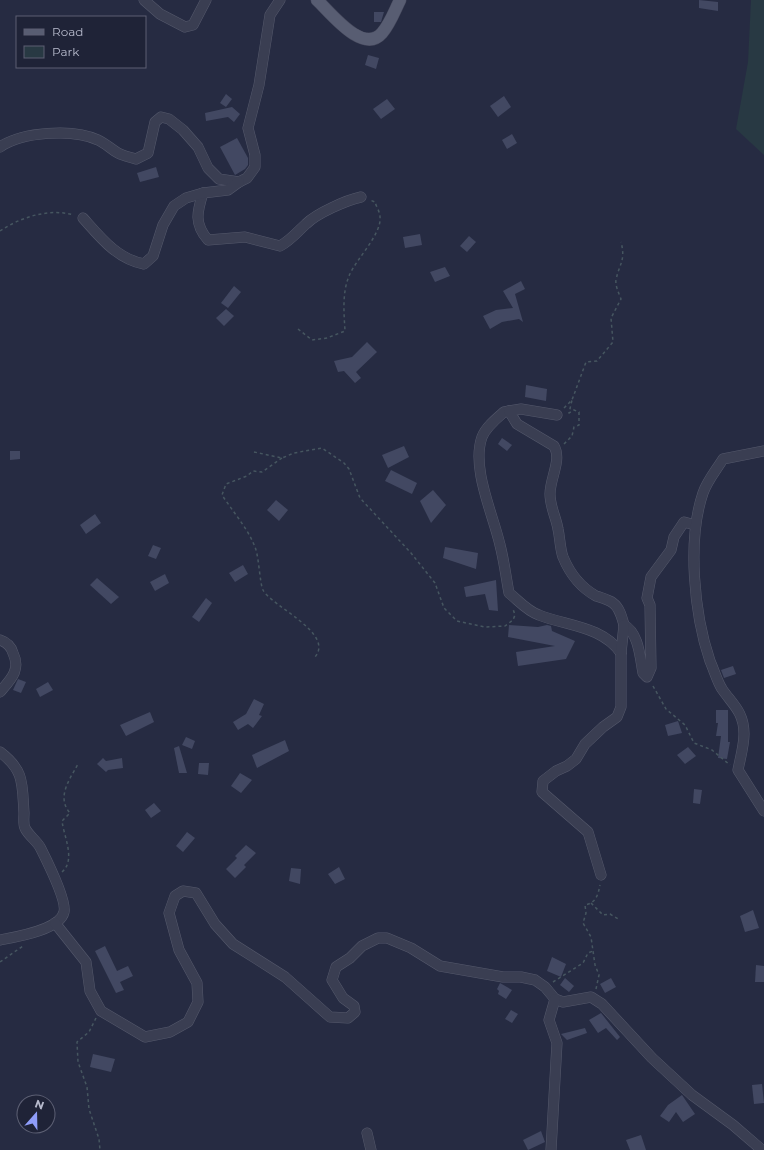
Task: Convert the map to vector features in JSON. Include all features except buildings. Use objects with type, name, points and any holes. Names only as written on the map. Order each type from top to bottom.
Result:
[{"type":"main road","points":[[318,0],[355,36],[364,40],[376,38],[384,31],[400,0]]},
{"type":"street","points":[[144,0],[160,14],[185,27],[193,24],[206,0]]},
{"type":"street","points":[[83,218],[122,256],[134,262],[144,264],[153,256],[163,225],[174,206],[186,198],[203,193],[228,190],[246,178],[255,167],[255,155],[248,128],[259,85],[270,15],[280,0]]},
{"type":"street","points":[[0,147],[10,140],[38,133],[72,134],[97,139],[120,155],[136,159],[148,153],[155,122],[161,117],[168,119],[183,130],[198,147],[208,168],[219,179],[239,182]]},
{"type":"street","points":[[203,193],[197,211],[200,231],[208,240],[245,237],[280,246],[290,241],[307,222],[346,200],[361,197]]},
{"type":"street","points":[[557,415],[521,409],[504,412],[492,423],[482,436],[479,455],[486,498],[500,544],[509,593],[537,615],[576,627],[583,627],[615,644],[622,653]]},
{"type":"street","points":[[509,411],[517,424],[554,446],[557,450],[555,472],[550,485],[550,493],[551,505],[558,528],[563,556],[576,582],[595,595],[614,603],[620,612],[624,625],[621,707],[617,716],[602,727],[585,744],[576,759],[543,781],[542,792],[588,832],[601,875]]},
{"type":"street","points":[[764,451],[724,459],[703,491],[695,525],[695,576],[698,617],[710,660],[722,688],[736,705],[741,716],[744,734],[738,770],[764,811]]},
{"type":"street","points":[[624,625],[631,628],[635,638],[643,673],[647,677],[651,668],[650,605],[647,598],[651,577],[671,550],[674,537],[684,522],[695,525]]},
{"type":"street","points":[[0,640],[5,641],[12,649],[17,661],[13,676],[0,692]]},
{"type":"street","points":[[0,752],[8,758],[22,777],[25,828],[40,847],[43,856],[49,864],[64,903],[64,912],[49,928],[0,940]]},
{"type":"street","points":[[55,923],[86,962],[90,991],[101,1011],[145,1037],[170,1032],[188,1022],[198,1002],[197,983],[179,950],[169,913],[175,896],[183,891],[196,893],[215,924],[233,944],[285,977],[330,1017],[348,1018],[355,1012],[354,1006],[342,998],[332,980],[336,967],[350,958],[362,946],[378,938],[387,938],[411,948],[440,966],[503,977],[535,980],[545,987],[555,999],[562,1002],[591,998],[602,1004],[652,1058],[692,1095],[762,1150]]},
{"type":"street","points":[[551,1150],[557,1044],[549,1020],[555,999]]},
{"type":"street","points":[[367,1133],[371,1150]]},
{"type":"path","points":[[298,329],[312,340],[327,338],[345,331],[344,304],[348,277],[378,229],[380,216],[375,202],[361,197]]},
{"type":"path","points":[[0,231],[12,223],[45,212],[65,212],[83,218]]},
{"type":"path","points":[[557,450],[572,436],[574,428],[578,425],[579,412],[574,410],[570,413],[572,400],[586,362],[597,361],[613,342],[611,318],[621,299],[616,281],[623,261],[624,251],[621,242]]},
{"type":"path","points":[[557,415],[572,400]]},
{"type":"path","points":[[315,656],[318,653],[318,642],[312,633],[263,590],[261,573],[252,541],[222,495],[226,484],[247,476],[253,471],[262,472],[282,458],[294,453],[322,448],[344,463],[352,475],[360,498],[411,553],[435,583],[444,608],[457,622],[485,627],[505,626],[513,620],[515,615],[509,593]]},
{"type":"path","points":[[254,452],[282,458]]},
{"type":"path","points":[[647,677],[666,709],[685,725],[694,743],[712,750],[738,770]]},
{"type":"path","points":[[60,875],[67,868],[70,854],[64,838],[62,820],[70,813],[64,807],[64,790],[78,764]]},
{"type":"path","points":[[591,998],[597,987],[599,975],[595,965],[591,937],[583,923],[586,913],[585,904],[591,903],[599,894],[601,875]]},
{"type":"path","points":[[591,903],[603,915],[610,914],[620,920]]},
{"type":"path","points":[[545,987],[583,963],[588,953],[593,951]]},
{"type":"path","points":[[100,1150],[99,1139],[89,1109],[87,1087],[78,1062],[77,1042],[89,1032],[101,1011]]},
{"type":"green space","points":[[751,0],[764,0],[764,155],[736,129],[748,62]]}]
